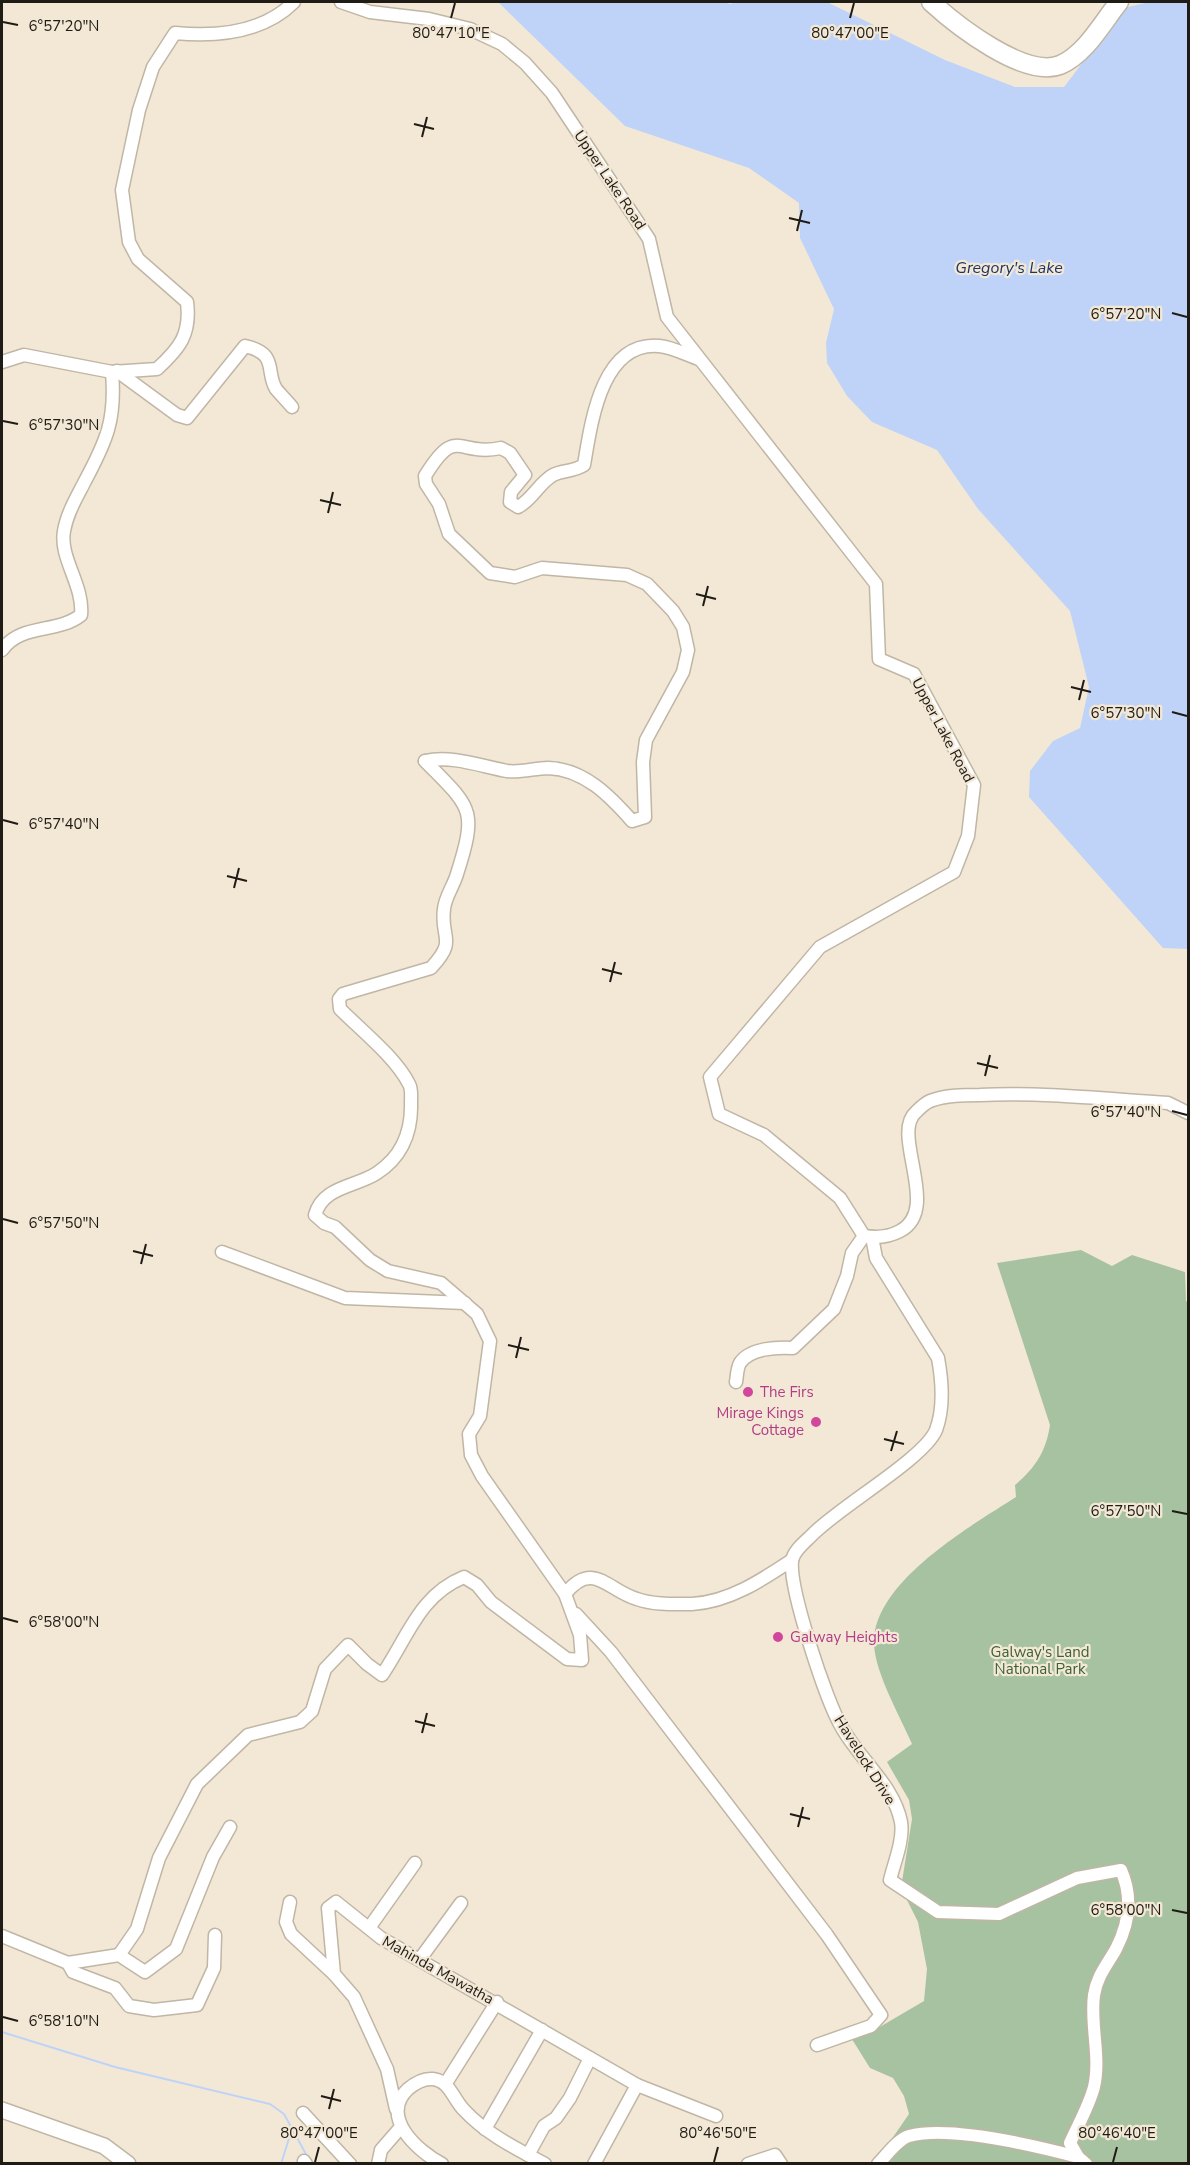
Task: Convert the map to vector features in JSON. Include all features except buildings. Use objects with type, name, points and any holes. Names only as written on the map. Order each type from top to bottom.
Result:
[{"type":"highway","points":[[931,2],[949,18],[1015,60],[1029,66],[1051,68],[1078,54],[1119,2]]},
{"type":"main road","points":[[2,2110],[104,2146],[128,2163]]},
{"type":"street","points":[[2,362],[24,355],[115,371],[157,369],[176,351],[189,322],[187,302],[138,259],[129,242],[122,190],[139,110],[153,67],[175,33],[202,36],[243,31],[286,10],[294,2]]},
{"type":"street","name":"Upper Lake Road","points":[[341,2],[370,12],[429,20],[470,29],[502,44],[525,63],[552,93],[649,239],[667,317],[876,584],[879,659],[915,674],[974,785],[968,836],[954,872],[820,947],[710,1077],[719,1114],[765,1135],[840,1198],[868,1237]]},
{"type":"street","points":[[115,371],[177,415],[188,418],[245,346],[256,348],[272,364],[275,387],[292,407]]},
{"type":"street","points":[[119,1955],[137,1929],[159,1858],[196,1784],[248,1735],[300,1722],[312,1711],[325,1669],[348,1645],[366,1664],[382,1675],[397,1654],[406,1629],[423,1608],[454,1581],[464,1577],[477,1585],[491,1602],[567,1659],[582,1660],[580,1635],[574,1611],[565,1594],[482,1476],[471,1455],[468,1434],[480,1416],[490,1341],[477,1314],[441,1282],[388,1271],[370,1260],[335,1227],[324,1223],[315,1215],[318,1205],[340,1187],[377,1174],[407,1140],[412,1124],[410,1086],[399,1070],[340,1009],[339,999],[343,994],[431,968],[441,957],[448,943],[444,908],[457,875],[470,828],[468,811],[459,796],[425,761],[441,758],[511,771],[550,768],[580,776],[607,794],[632,821],[645,818],[643,762],[646,740],[683,672],[688,650],[683,627],[673,611],[647,585],[627,575],[543,568],[514,578],[490,573],[449,534],[439,504],[426,484],[425,476],[435,460],[448,447],[458,444],[484,451],[501,448],[510,453],[525,476],[511,492],[510,502],[518,507],[526,503],[554,474],[574,471],[584,465],[593,416],[613,366],[622,357],[639,349],[659,346],[700,360]]},
{"type":"street","points":[[2,650],[8,641],[24,633],[74,621],[81,615],[83,599],[68,560],[63,534],[70,510],[99,455],[111,425],[115,371]]},
{"type":"street","points":[[736,1382],[739,1365],[747,1356],[773,1347],[793,1348],[834,1309],[847,1276],[852,1253],[868,1237],[891,1236],[905,1228],[915,1213],[917,1181],[907,1129],[912,1115],[929,1101],[950,1096],[1006,1094],[1168,1103],[1188,1113]]},
{"type":"street","points":[[565,1594],[586,1578],[598,1578],[636,1599],[664,1604],[694,1604],[726,1597],[753,1585],[792,1560],[796,1552],[818,1528],[918,1451],[935,1431],[941,1405],[941,1374],[938,1358],[876,1258],[868,1237]]},
{"type":"street","points":[[222,1252],[345,1298],[465,1303]]},
{"type":"street","name":"Havelock Drive","points":[[792,1560],[799,1605],[823,1685],[841,1726],[893,1801],[901,1823],[901,1836],[890,1880],[938,1912],[999,1914],[1077,1878],[1121,1870],[1128,1886],[1127,1924],[1115,1951],[1100,1974],[1094,1997],[1096,2040],[1094,2087],[1070,2143],[1082,2160]]},
{"type":"street","points":[[574,1611],[611,1652],[827,1935],[881,2015],[871,2026],[817,2045]]},
{"type":"street","points":[[2,1936],[68,1963],[119,1955],[145,1972],[176,1949],[213,1857],[230,1827]]},
{"type":"street","points":[[369,1928],[416,1863]]},
{"type":"street","points":[[290,1902],[286,1922],[291,1934],[334,1974],[354,1997],[387,2069],[401,2127],[417,2147],[442,2163]]},
{"type":"street","name":"Mahinda Mawatha","points":[[334,1974],[328,1908],[336,1902],[381,1938],[497,2002],[637,2085],[716,2116]]},
{"type":"street","points":[[420,1959],[461,1903]]},
{"type":"street","points":[[68,1963],[73,1972],[115,1988],[129,2006],[154,2010],[196,2005],[214,1968],[215,1935]]},
{"type":"street","points":[[446,2083],[497,2002]]},
{"type":"street","points":[[486,2129],[542,2030]]},
{"type":"street","points":[[528,2155],[544,2126],[555,2118],[570,2098],[590,2058]]},
{"type":"street","points":[[396,2109],[403,2094],[416,2081],[432,2079],[446,2083],[463,2109],[486,2129],[545,2163]]},
{"type":"street","points":[[594,2163],[637,2085]]},
{"type":"street","points":[[303,2113],[350,2163]]},
{"type":"street","points":[[378,2163],[381,2150],[401,2127]]},
{"type":"street","points":[[878,2163],[907,2136],[958,2133],[1041,2148],[1082,2160]]},
{"type":"street","points":[[748,2163],[775,2155],[782,2163]]},
{"type":"green space","name":"Galway's Land National Park","points":[[1081,1250],[1112,1266],[1132,1255],[1185,1272],[1186,1301],[1188,1302],[1188,2163],[882,2163],[882,2153],[909,2114],[904,2096],[893,2078],[870,2068],[850,2036],[878,2028],[924,2001],[927,1969],[918,1922],[901,1888],[912,1819],[909,1800],[887,1762],[912,1744],[879,1669],[874,1645],[877,1622],[889,1600],[906,1579],[927,1559],[951,1540],[1016,1497],[1015,1485],[1034,1466],[1046,1443],[1050,1425],[997,1263]]},
{"type":"water","name":"Gregory's Lake","points":[[498,2],[725,2],[730,4],[736,2],[827,2],[945,60],[1015,87],[1064,87],[1124,8],[1149,2],[1188,2],[1188,949],[1163,948],[1029,797],[1030,771],[1053,741],[1080,728],[1089,687],[1070,611],[978,509],[937,450],[872,422],[847,396],[827,363],[826,343],[834,309],[800,238],[799,203],[749,168],[625,126]]},
{"type":"waterway","points":[[2,2032],[115,2067],[270,2104],[284,2114],[307,2156]]},
{"type":"waterway","points":[[281,2164],[291,2132]]},
{"type":"place","name":"The Firs","points":[[748,1392]]},
{"type":"place","name":"Mirage Kings Cottage","points":[[816,1422]]},
{"type":"place","name":"Galway Heights","points":[[778,1637]]}]
